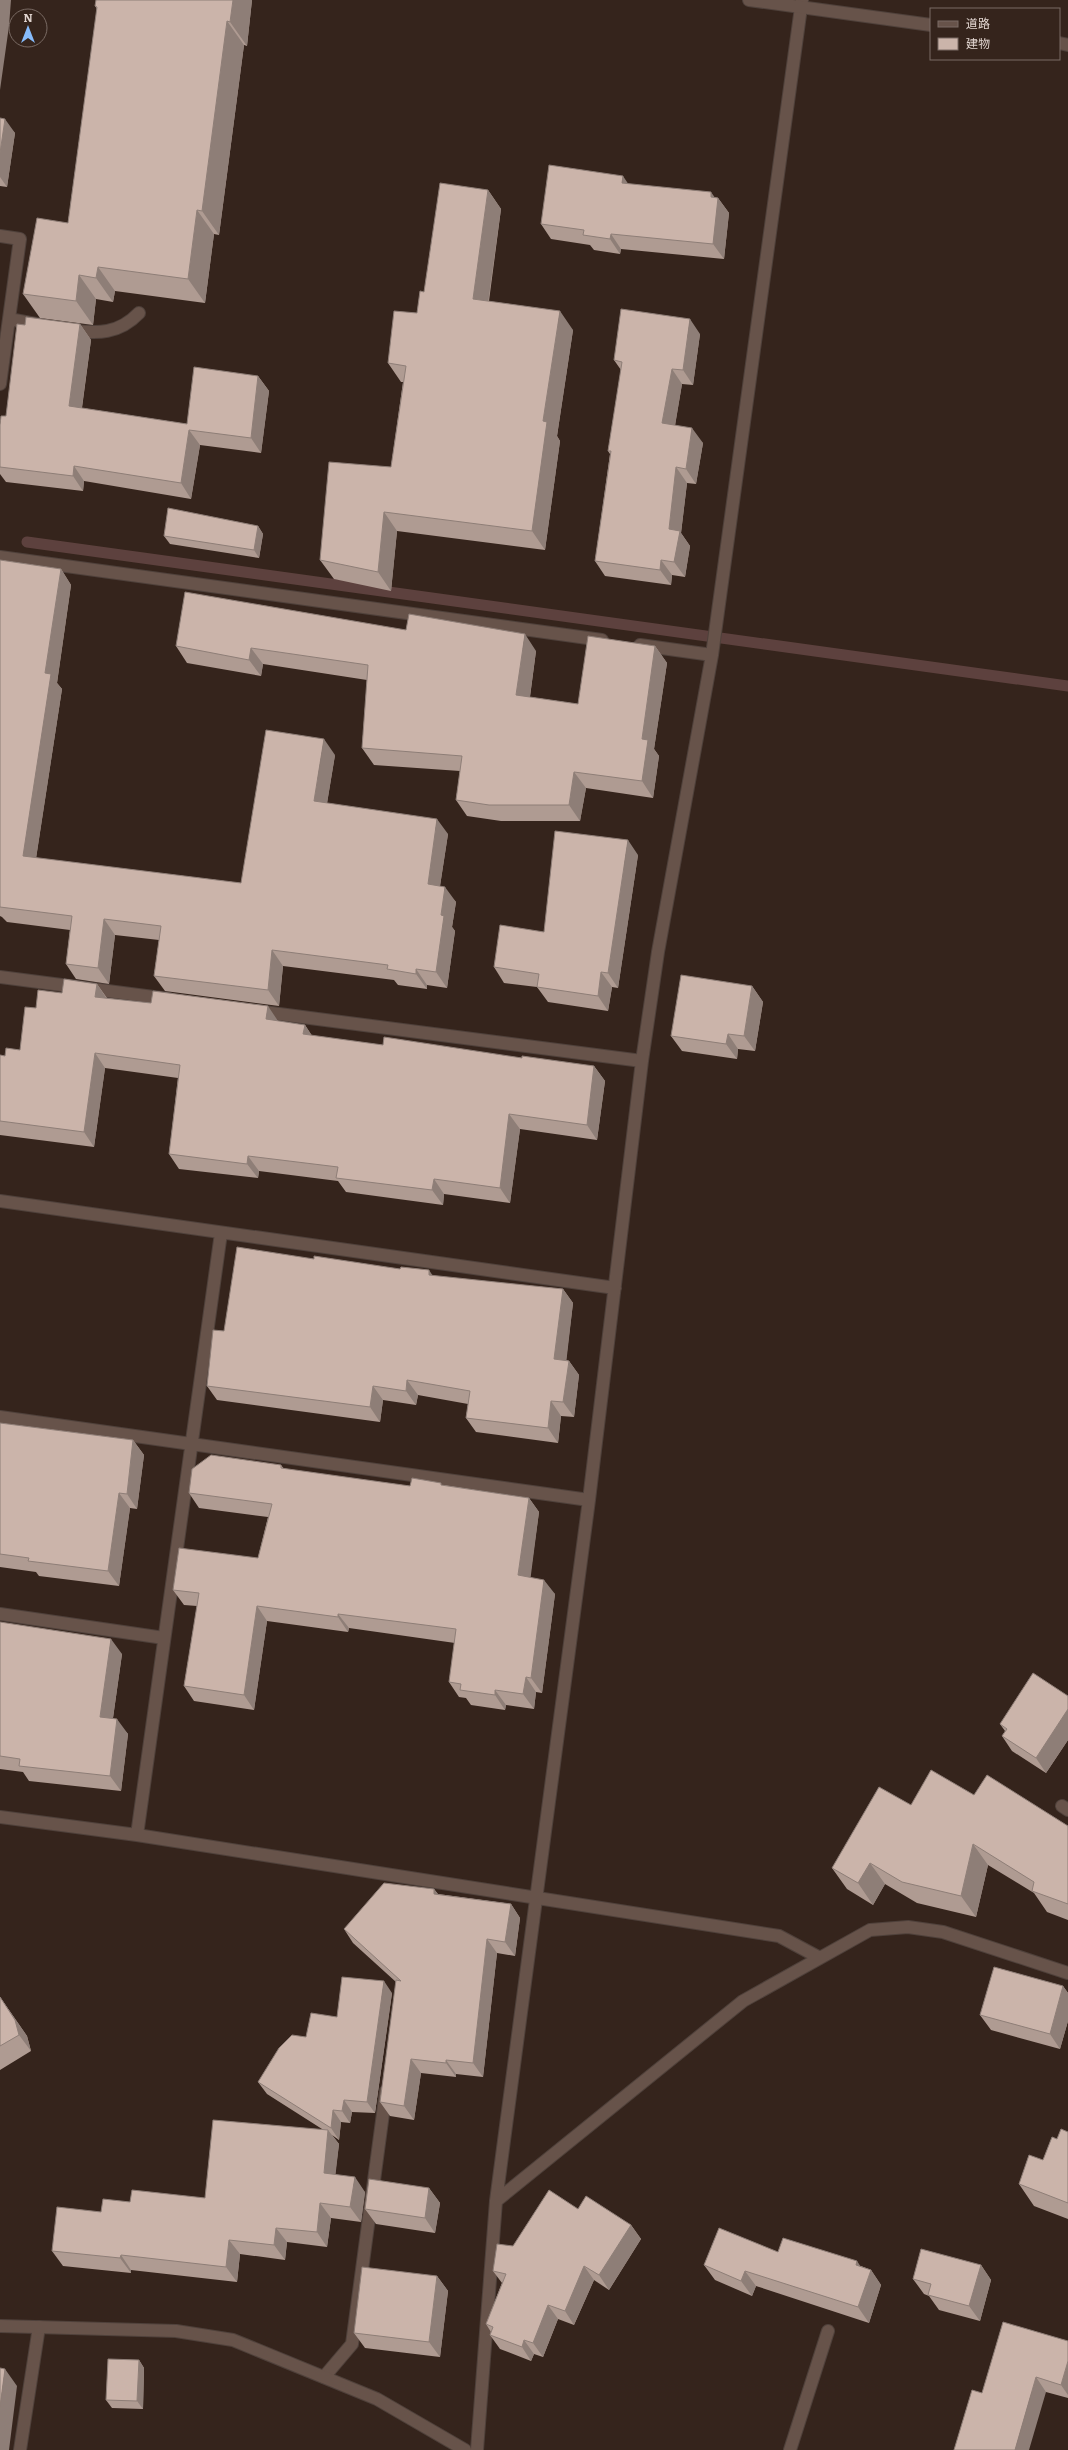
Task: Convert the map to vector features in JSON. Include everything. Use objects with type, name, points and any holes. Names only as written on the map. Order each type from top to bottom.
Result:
[{"type":"street","points":[[749,0],[802,3],[930,25]]},
{"type":"street","points":[[477,2450],[496,2201],[538,1897],[589,1500],[642,1062],[658,952],[713,650],[802,3]]},
{"type":"street","points":[[0,236],[20,239],[0,384]]},
{"type":"street","points":[[9,319],[81,332],[109,332],[128,325],[139,313]]},
{"type":"street","points":[[0,557],[621,643],[713,650]]},
{"type":"street","points":[[0,977],[182,1001]]},
{"type":"street","points":[[246,1009],[642,1062]]},
{"type":"street","points":[[0,1201],[615,1288]]},
{"type":"street","points":[[137,1835],[221,1233]]},
{"type":"street","points":[[0,1417],[589,1500]]},
{"type":"street","points":[[0,1614],[164,1638]]},
{"type":"street","points":[[0,1817],[137,1835],[779,1936],[820,1958]]},
{"type":"street","points":[[496,2201],[743,2001],[870,1930],[908,1927],[943,1932],[1068,1973]]},
{"type":"street","points":[[324,2377],[352,2344],[388,2080]]},
{"type":"street","points":[[0,2326],[176,2330],[233,2340],[377,2399],[465,2450]]},
{"type":"street","points":[[20,2450],[39,2327]]},
{"type":"street","points":[[790,2450],[828,2331]]},
{"type":"building","points":[[96,0],[233,0],[230,22],[227,21],[202,211],[197,210],[188,279],[98,267],[96,278],[79,275],[76,301],[23,294],[37,218],[68,223],[97,7],[95,6]]},
{"type":"building","points":[[0,118],[5,119],[0,153]]},
{"type":"building","points":[[549,165],[623,176],[622,183],[711,192],[711,197],[718,198],[713,244],[611,234],[610,239],[583,235],[584,230],[541,224]]},
{"type":"building","points":[[440,183],[488,190],[473,299],[560,311],[543,421],[547,422],[532,531],[384,512],[378,572],[320,560],[329,462],[391,467],[406,366],[388,363],[394,311],[417,313],[420,291],[424,292]]},
{"type":"building","points":[[621,309],[690,319],[683,370],[672,369],[662,423],[692,428],[686,469],[676,467],[669,529],[680,531],[674,562],[661,560],[660,570],[595,561],[611,451],[608,451],[622,362],[614,360]]},
{"type":"building","points":[[26,317],[80,324],[69,406],[187,424],[194,367],[258,376],[251,438],[189,430],[181,483],[74,466],[73,476],[0,467],[1,416],[6,416],[17,324],[25,325]]},
{"type":"building","points":[[168,508],[258,526],[254,550],[164,536]]},
{"type":"building","points":[[0,560],[61,569],[45,673],[51,674],[23,856],[241,883],[266,730],[324,739],[314,801],[437,819],[428,884],[445,887],[441,915],[444,916],[436,972],[416,969],[416,974],[387,969],[388,965],[272,950],[268,990],[154,976],[161,926],[104,919],[98,968],[66,964],[72,916],[0,907]]},
{"type":"building","points":[[185,592],[406,630],[409,614],[525,634],[516,695],[578,704],[588,636],[655,646],[642,739],[648,740],[642,781],[574,772],[569,805],[489,805],[456,800],[462,756],[362,748],[368,665],[251,648],[249,660],[176,646]]},
{"type":"building","points":[[555,831],[628,840],[608,973],[601,972],[598,996],[537,987],[539,974],[494,967],[500,925],[544,932]]},
{"type":"building","points":[[681,975],[752,986],[744,1036],[728,1034],[726,1044],[671,1036]]},
{"type":"building","points":[[64,979],[97,984],[95,997],[151,1003],[153,991],[268,1006],[266,1019],[305,1025],[303,1034],[383,1045],[384,1037],[522,1058],[522,1056],[594,1066],[587,1125],[509,1114],[500,1188],[434,1179],[432,1190],[336,1178],[338,1167],[248,1156],[247,1164],[169,1154],[180,1065],[95,1053],[84,1132],[0,1121],[0,1055],[5,1056],[6,1048],[20,1050],[25,1007],[36,1008],[38,990],[62,993]]},
{"type":"building","points":[[237,1247],[314,1259],[314,1256],[400,1269],[401,1267],[429,1270],[429,1275],[563,1289],[554,1359],[569,1361],[563,1402],[551,1401],[548,1428],[466,1418],[470,1391],[407,1380],[406,1391],[373,1386],[370,1407],[207,1386],[213,1330],[224,1331]]},
{"type":"building","points":[[0,1423],[133,1440],[127,1494],[119,1493],[108,1571],[28,1561],[29,1558],[0,1554]]},
{"type":"building","points":[[211,1455],[281,1465],[281,1468],[410,1486],[412,1478],[441,1483],[441,1485],[529,1498],[518,1575],[544,1580],[531,1678],[526,1677],[523,1694],[495,1690],[495,1695],[460,1690],[461,1684],[449,1682],[456,1629],[338,1614],[338,1617],[257,1606],[244,1695],[184,1686],[199,1593],[173,1590],[179,1548],[258,1558],[272,1504],[189,1493],[192,1469]]},
{"type":"building","points":[[0,1622],[111,1639],[100,1717],[117,1719],[110,1776],[19,1766],[20,1759],[0,1756]]},
{"type":"building","points":[[1033,1673],[1068,1696],[1068,1709],[1036,1758],[1002,1736],[1007,1729],[1000,1724]]},
{"type":"building","points":[[931,1770],[974,1795],[987,1775],[1068,1826],[1068,1904],[1032,1891],[1034,1882],[973,1844],[961,1896],[902,1882],[870,1863],[858,1883],[832,1868],[879,1787],[911,1805]]},
{"type":"building","points":[[384,1883],[434,1889],[434,1894],[511,1904],[505,1942],[487,1939],[473,2063],[446,2060],[446,2063],[411,2059],[404,2106],[380,2102],[396,1980],[401,1981],[344,1929]]},
{"type":"building","points":[[994,1967],[1063,1986],[1050,2034],[980,2015]]},
{"type":"building","points":[[342,1977],[384,1981],[367,2102],[344,2100],[342,2111],[333,2110],[331,2128],[258,2082],[279,2048],[292,2035],[306,2037],[311,2013],[337,2017]]},
{"type":"building","points":[[0,1997],[15,2020],[19,2035],[0,2046]]},
{"type":"building","points":[[213,2120],[328,2130],[324,2173],[355,2177],[350,2207],[320,2203],[317,2232],[276,2228],[274,2245],[229,2240],[226,2267],[121,2255],[120,2258],[52,2251],[57,2207],[101,2212],[103,2199],[130,2202],[132,2190],[205,2198]]},
{"type":"building","points":[[1061,2129],[1068,2132],[1068,2203],[1019,2184],[1029,2155],[1043,2160],[1052,2137],[1057,2139]]},
{"type":"building","points":[[369,2179],[429,2188],[425,2218],[365,2209]]},
{"type":"building","points":[[549,2190],[578,2209],[586,2196],[631,2225],[599,2275],[584,2266],[565,2311],[548,2305],[533,2343],[524,2340],[522,2347],[490,2335],[493,2327],[486,2324],[506,2274],[493,2271],[497,2244],[513,2246]]},
{"type":"building","points":[[719,2228],[778,2252],[783,2238],[857,2261],[856,2265],[871,2270],[858,2307],[745,2271],[741,2281],[704,2265]]},
{"type":"building","points":[[921,2249],[981,2265],[969,2306],[928,2295],[931,2284],[913,2279]]},
{"type":"building","points":[[362,2267],[437,2276],[429,2342],[354,2333]]},
{"type":"building","points":[[1003,2322],[1068,2341],[1068,2361],[1061,2385],[1036,2377],[1015,2450],[954,2450],[972,2390],[982,2393]]},
{"type":"building","points":[[108,2359],[139,2360],[137,2401],[106,2400]]},
{"type":"building","points":[[0,2368],[5,2369],[0,2407]]},
{"type":"waterway","points":[[27,542],[1068,686]]}]
